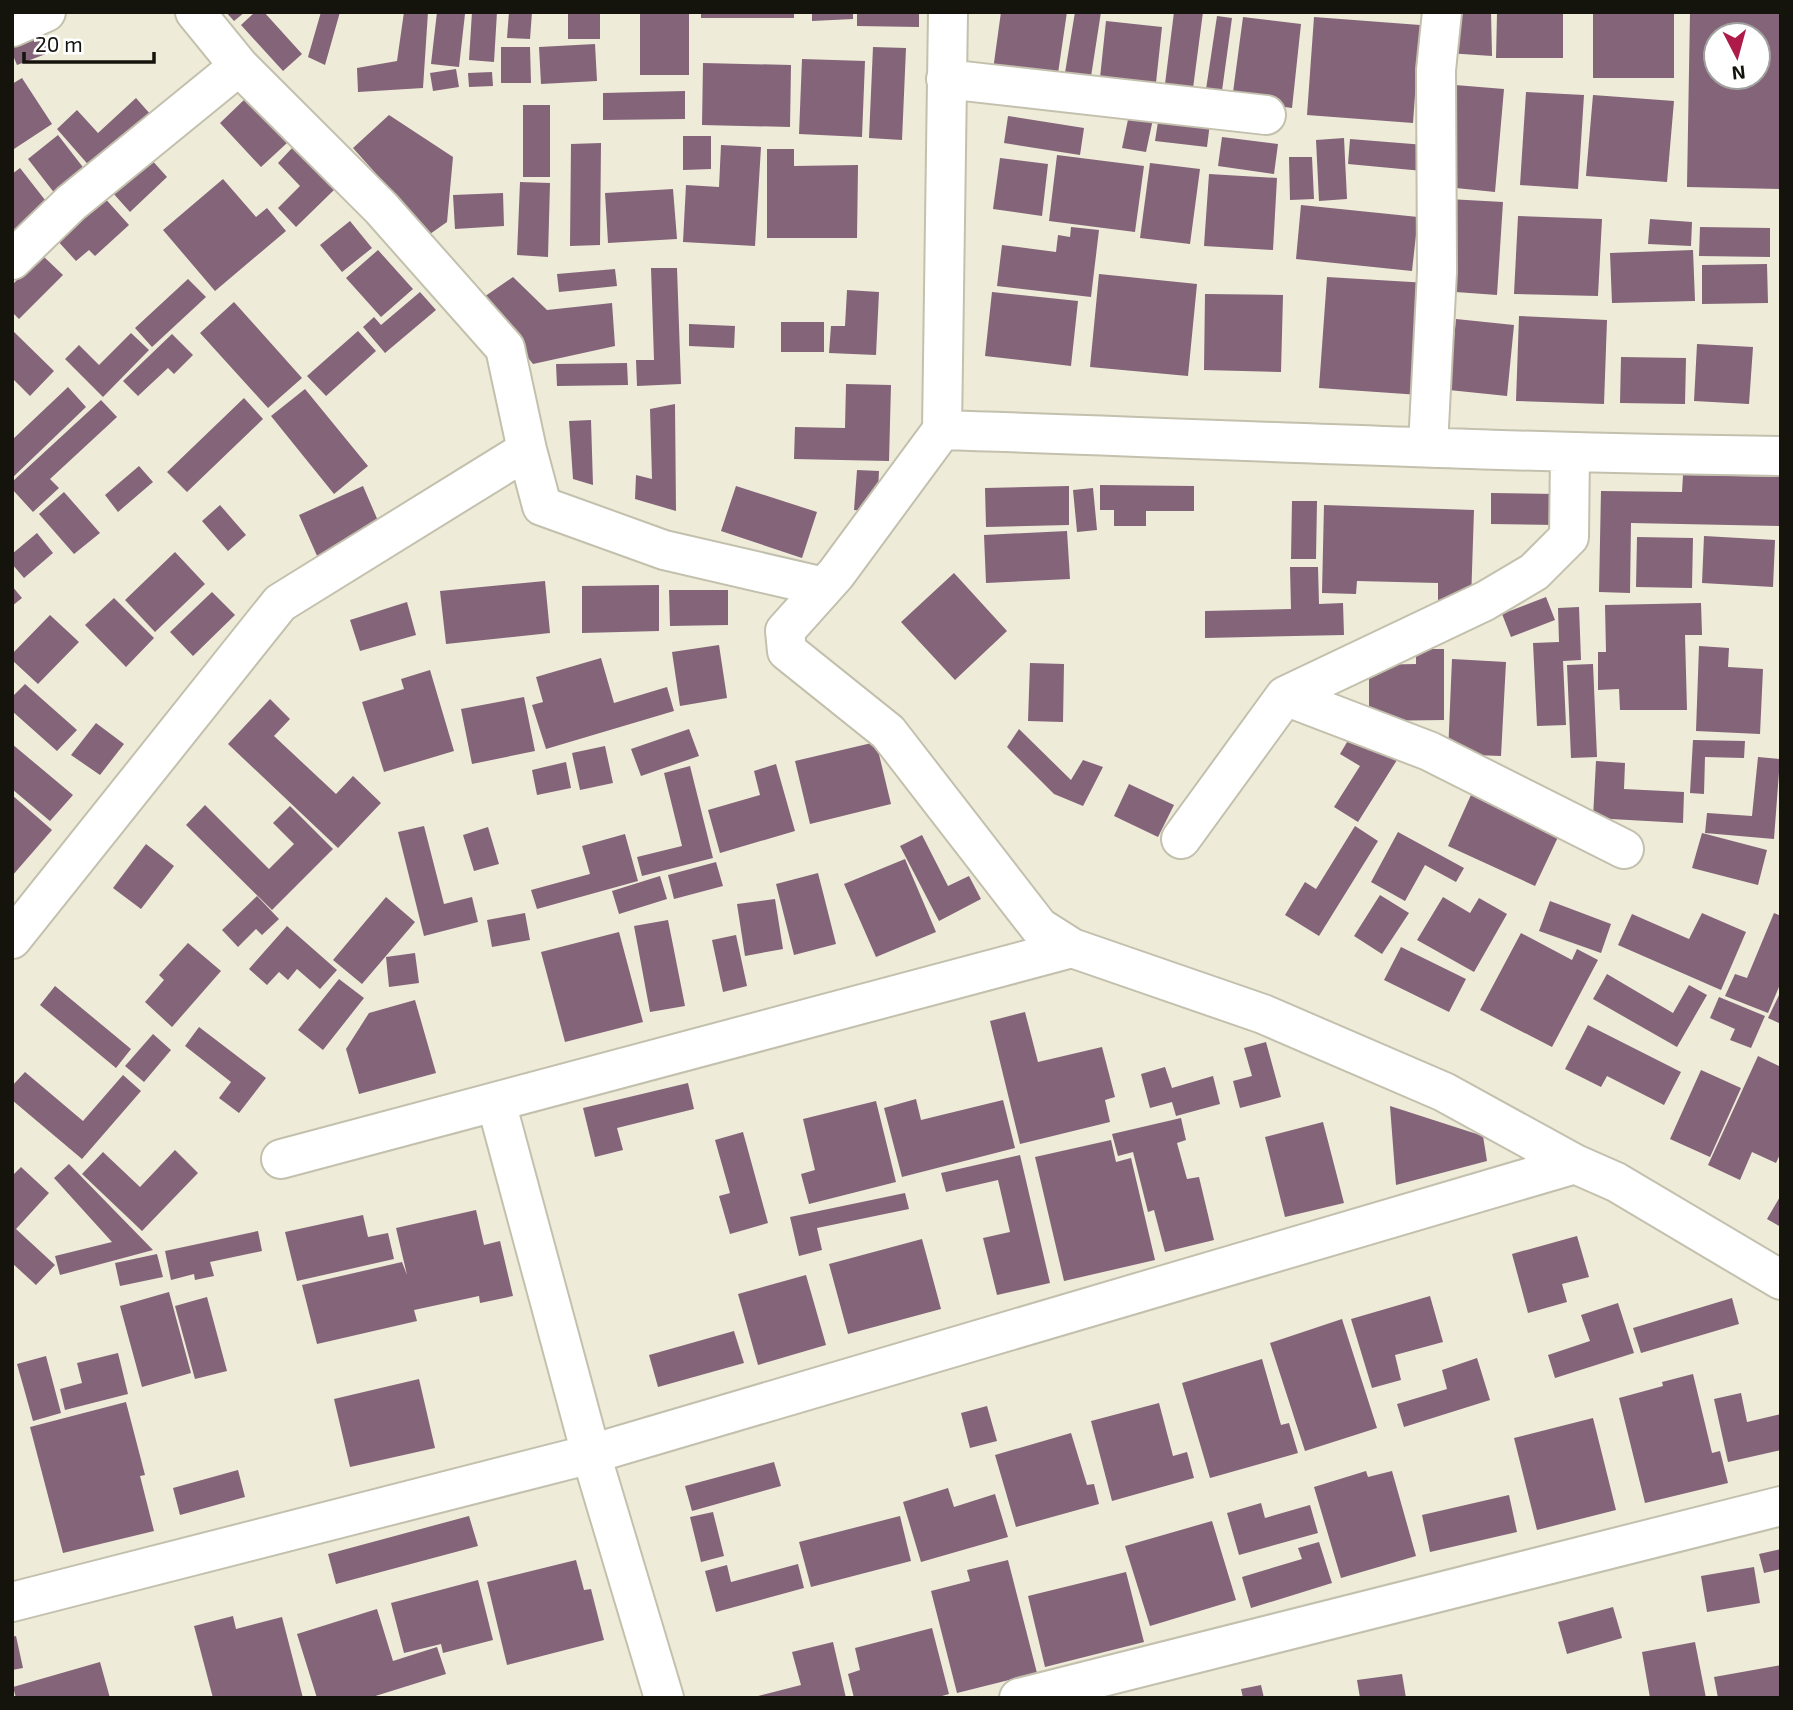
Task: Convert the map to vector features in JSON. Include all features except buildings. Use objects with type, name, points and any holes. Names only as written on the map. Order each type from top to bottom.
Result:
[{"type":"street","points":[[12,27],[46,12]]},
{"type":"street","points":[[195,12],[239,66],[381,208],[505,348],[542,506],[664,550],[824,587]]},
{"type":"street","points":[[948,12],[942,430],[836,574],[785,631],[787,650],[888,732],[1039,927],[1073,948],[1263,1014],[1444,1092],[1575,1164],[1616,1182],[1781,1280]]},
{"type":"street","points":[[1428,446],[1437,272],[1436,70],[1442,12]]},
{"type":"street","points":[[12,260],[72,203],[239,66]]},
{"type":"street","points":[[946,79],[1266,115]]},
{"type":"street","points":[[942,430],[1570,453],[1781,456]]},
{"type":"street","points":[[12,939],[280,603],[527,450]]},
{"type":"street","points":[[1181,839],[1285,696],[1485,601],[1534,572],[1569,537],[1570,453]]},
{"type":"street","points":[[1285,696],[1429,751],[1624,849]]},
{"type":"street","points":[[281,1159],[1073,948]]},
{"type":"street","points":[[496,1102],[591,1454],[664,1698]]},
{"type":"street","points":[[12,1602],[591,1454],[1575,1164]]},
{"type":"street","points":[[1019,1698],[1781,1506]]}]
